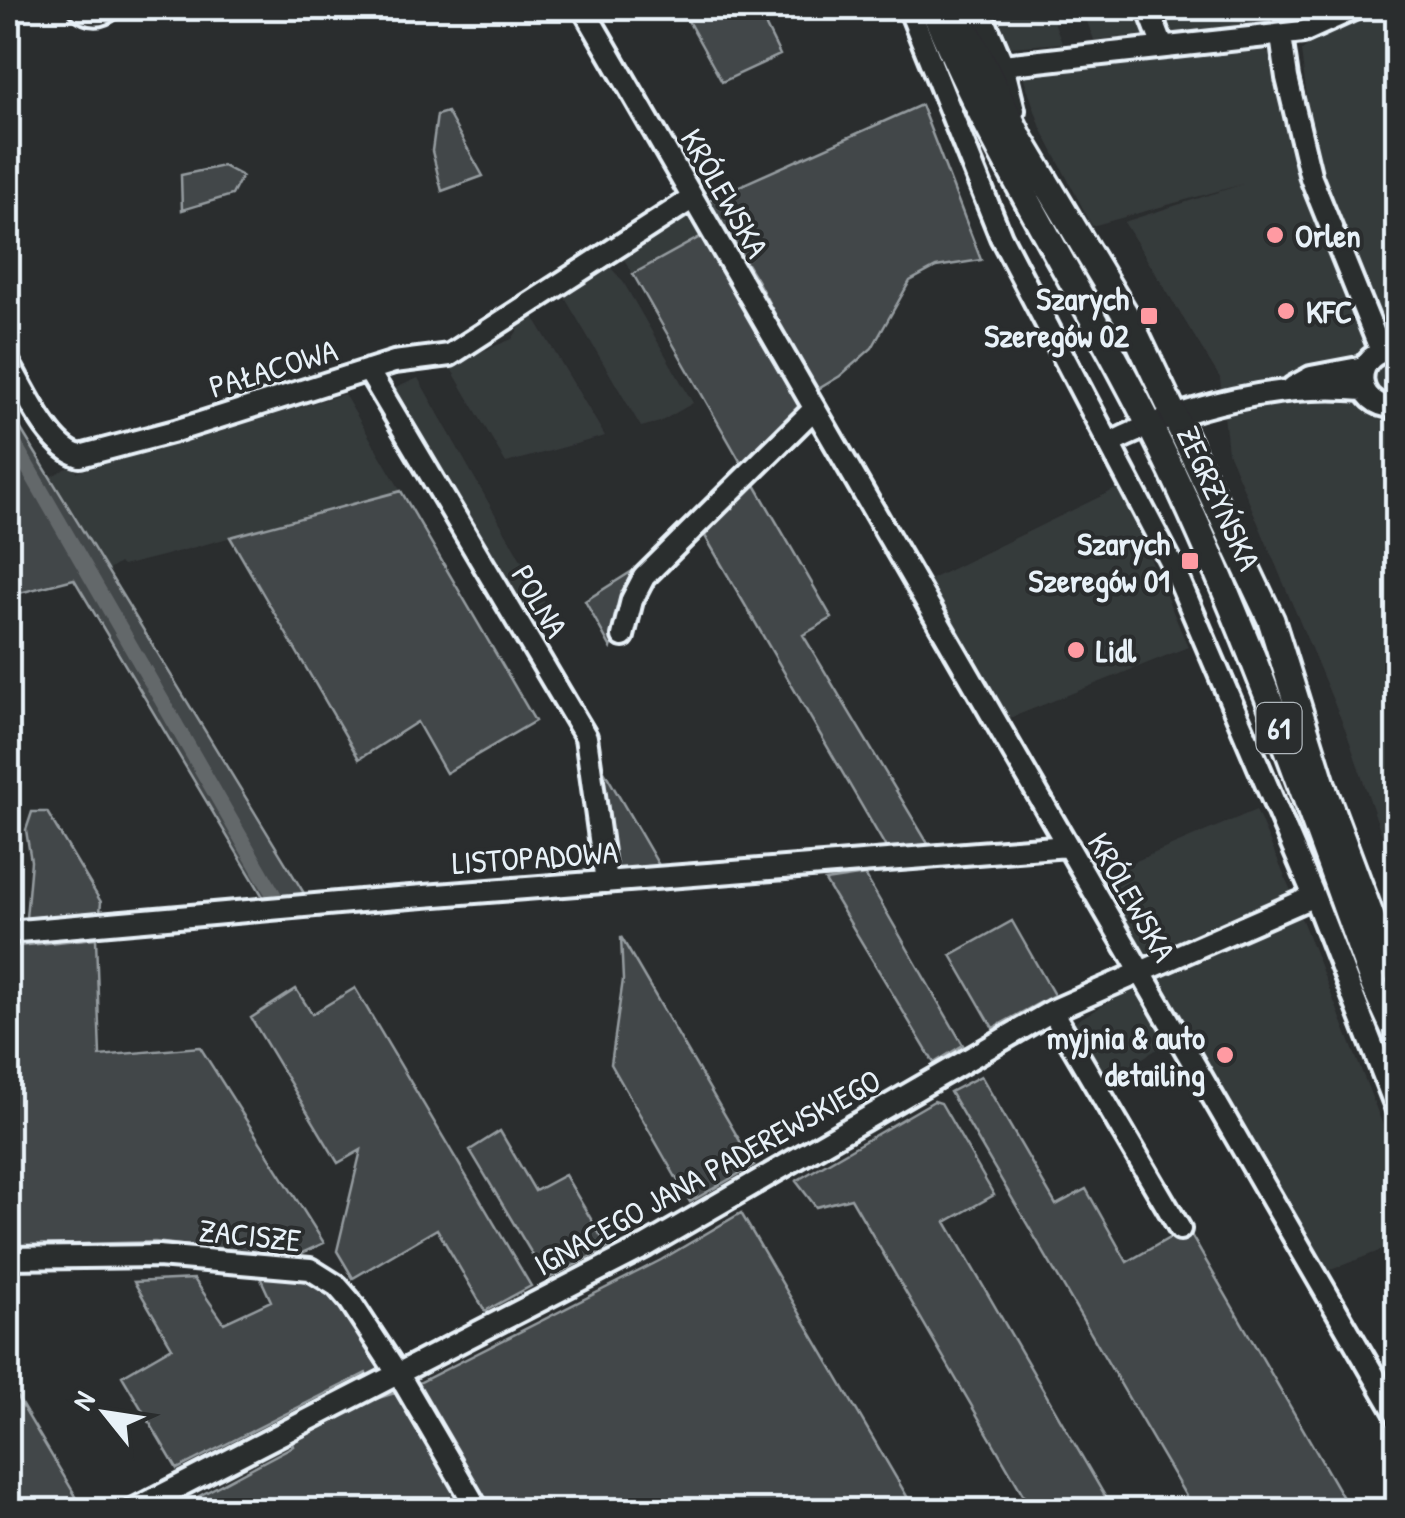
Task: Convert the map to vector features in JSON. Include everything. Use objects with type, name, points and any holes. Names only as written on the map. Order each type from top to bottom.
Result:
[{"type":"main road","name":"ZEGRZYŃSKA","points":[[932,8],[965,80],[1149,424],[1240,620],[1374,985],[1398,1037]]},
{"type":"main road","name":"ZEGRZYŃSKA","points":[[956,8],[1020,139],[1132,326],[1271,620],[1325,794],[1374,925],[1398,975]]},
{"type":"street","points":[[80,8],[91,15],[111,8]]},
{"type":"street","name":"KRÓLEWSKA","points":[[583,8],[1398,1417]]},
{"type":"street","points":[[909,8],[1001,238],[1173,566],[1314,896],[1398,1112]]},
{"type":"street","points":[[979,8],[1003,65],[1020,139]]},
{"type":"street","points":[[1148,8],[1163,47]]},
{"type":"street","points":[[1003,65],[1281,36],[1319,26],[1356,8]]},
{"type":"street","points":[[1281,36],[1311,178],[1389,350],[1364,367],[1311,377],[1287,391]]},
{"type":"street","name":"PAŁACOWA","points":[[8,362],[57,443],[69,454],[80,456],[175,431],[394,362],[450,355],[693,198]]},
{"type":"street","points":[[1364,367],[1364,390],[1376,403],[1398,407]]},
{"type":"street","name":"POLNA","points":[[368,370],[586,737],[606,882]]},
{"type":"street","points":[[1111,443],[1176,415],[1287,391],[1364,390]]},
{"type":"street","points":[[622,636],[632,600],[644,578],[814,408]]},
{"type":"street","name":"LISTOPADOWA","points":[[8,932],[1068,846]]},
{"type":"street","name":"IGNACEGO JANA PADEREWSKIEGO","points":[[133,1510],[646,1246],[1052,1011],[1314,896]]},
{"type":"street","points":[[1052,1011],[1180,1229]]},
{"type":"street","name":"ZACISZE","points":[[8,1258],[158,1256],[310,1269],[337,1286],[350,1301],[478,1510]]},
{"type":"street","points":[[1376,1379],[1398,1370]]},
{"type":"shaded area","points":[[681,8],[757,8],[780,55],[722,82]]},
{"type":"shaded area","points":[[995,8],[1049,8],[1062,43],[1011,47]]},
{"type":"shaded area","points":[[1082,8],[1142,8],[1152,34],[1094,40]]},
{"type":"shaded area","points":[[1157,8],[1268,8],[1272,19],[1167,33]]},
{"type":"shaded area","points":[[1387,8],[1397,8],[1397,879],[1346,731],[1228,452],[1220,378],[1124,222],[1243,184],[1092,226],[1041,128],[1023,76],[1262,49],[1276,58],[1281,107],[1297,168],[1321,160],[1308,107],[1301,51],[1320,35]]},
{"type":"shaded area","points":[[921,105],[981,260],[936,267],[910,281],[872,348],[840,376],[815,391],[757,280],[708,200]]},
{"type":"shaded area","points":[[447,112],[483,176],[442,191],[432,151],[437,115]]},
{"type":"shaded area","points":[[223,166],[242,176],[232,195],[182,210],[181,175]]},
{"type":"shaded area","points":[[686,210],[702,236],[633,274],[620,253]]},
{"type":"shaded area","points":[[702,236],[803,410],[744,468],[633,274]]},
{"type":"shaded area","points":[[610,267],[622,280],[693,403],[660,422],[641,427],[565,298]]},
{"type":"shaded area","points":[[533,316],[605,436],[506,463],[449,365],[512,339],[523,322]]},
{"type":"shaded area","points":[[418,378],[546,604],[521,617],[387,392]]},
{"type":"shaded area","points":[[344,394],[401,491],[162,556],[122,566],[119,563],[107,571],[50,477],[73,465],[77,472]]},
{"type":"shaded area","points":[[8,408],[307,898],[265,900],[74,579],[8,596]]},
{"type":"shaded area","points":[[751,478],[832,618],[803,635],[930,847],[888,851],[705,536]]},
{"type":"shaded area","points":[[1120,487],[1188,647],[1005,720],[925,582]]},
{"type":"shaded area","points":[[401,491],[535,721],[446,773],[417,722],[359,759],[230,537]]},
{"type":"shaded area","points":[[634,570],[638,577],[624,599],[611,648],[585,601]]},
{"type":"shaded area","points":[[592,750],[660,867],[612,869]]},
{"type":"shaded area","points":[[1256,810],[1291,891],[1145,955],[1138,952],[1096,878]]},
{"type":"shaded area","points":[[32,812],[47,812],[101,902],[100,912],[26,918],[31,861],[26,830]]},
{"type":"shaded area","points":[[865,875],[963,1045],[934,1063],[825,881]]},
{"type":"shaded area","points":[[1294,910],[1302,920],[1397,1161],[1397,1244],[1323,1273],[1153,978]]},
{"type":"shaded area","points":[[1012,921],[1054,995],[993,1028],[951,955]]},
{"type":"shaded area","points":[[621,937],[754,1165],[690,1202],[611,1064],[623,980]]},
{"type":"shaded area","points":[[96,938],[100,1056],[200,1047],[324,1243],[291,1258],[155,1242],[8,1246],[8,1055],[12,1052],[8,947]]},
{"type":"shaded area","points":[[1136,986],[1169,1042],[1103,1082],[1071,1024]]},
{"type":"shaded area","points":[[355,988],[531,1286],[485,1311],[437,1229],[353,1278],[337,1251],[361,1150],[338,1163],[251,1018],[296,989],[312,1014]]},
{"type":"shaded area","points":[[981,1076],[1056,1205],[1086,1189],[1127,1262],[1187,1228],[1350,1510],[1194,1510],[950,1092]]},
{"type":"shaded area","points":[[934,1101],[941,1103],[994,1195],[946,1222],[1113,1510],[1032,1510],[851,1198],[816,1207],[796,1181]]},
{"type":"shaded area","points":[[500,1131],[535,1191],[565,1175],[608,1248],[547,1279],[470,1150]]},
{"type":"shaded area","points":[[741,1213],[915,1510],[486,1510],[413,1386],[661,1260]]},
{"type":"shaded area","points":[[260,1277],[307,1277],[336,1294],[381,1370],[368,1376],[366,1373],[177,1469],[122,1376],[172,1347],[134,1282],[194,1279],[224,1323],[271,1301]]},
{"type":"shaded area","points":[[8,1382],[84,1510],[8,1510]]},
{"type":"shaded area","points":[[395,1393],[465,1510],[173,1510],[293,1446],[292,1442],[375,1399]]},
{"type":"waterway","points":[[8,433],[275,897]]},
{"type":"place","name":"Orlen","points":[[1275,235]]},
{"type":"place","name":"KFC","points":[[1286,311]]},
{"type":"place","name":"Szarych Szeregów 02","points":[[1149,316]]},
{"type":"place","name":"Szarych Szeregów 01","points":[[1190,561]]},
{"type":"place","name":"Lidl","points":[[1076,650]]},
{"type":"place","name":"myjnia & auto detailing","points":[[1225,1055]]}]
